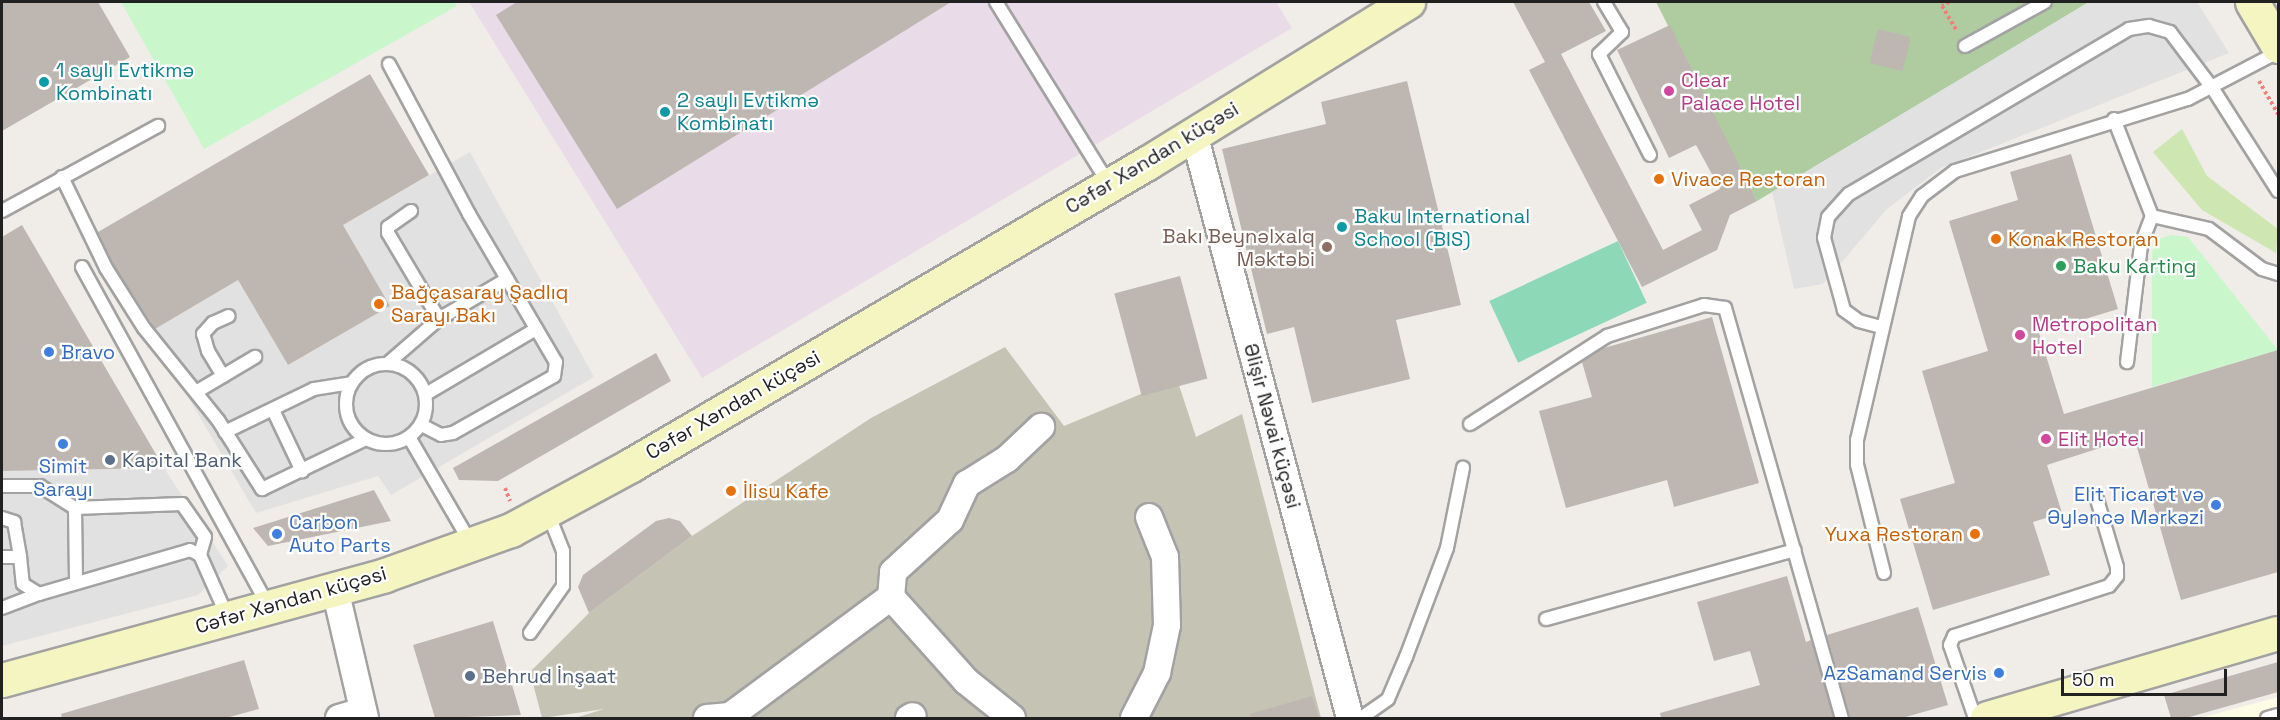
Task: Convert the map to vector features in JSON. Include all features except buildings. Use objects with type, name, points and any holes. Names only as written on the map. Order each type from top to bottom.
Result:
[{"type":"main road","name":"Cəfər Xəndan küçəsi","points":[[2,680],[335,589],[471,543],[547,512],[1109,185],[1408,2]]},
{"type":"main road","points":[[2252,2],[2278,46]]},
{"type":"main road","points":[[1987,718],[2278,633]]},
{"type":"street","name":"Əlişir Nəvai küçəsi","points":[[1194,134],[1350,718]]},
{"type":"street","points":[[1012,718],[966,681],[891,597],[893,572],[950,520],[967,484],[1007,459],[1041,427]]},
{"type":"street","points":[[1134,718],[1157,673],[1167,625],[1165,557],[1149,517]]},
{"type":"street","points":[[335,589],[364,715],[339,718]]},
{"type":"street","points":[[722,718],[891,597]]},
{"type":"lane","points":[[1605,2],[1622,32],[1599,54],[1650,155]]},
{"type":"lane","points":[[1965,46],[2045,2]]},
{"type":"lane","points":[[1001,3],[1109,185]]},
{"type":"lane","points":[[1881,327],[1859,321],[1844,310],[1824,238],[1828,217],[1849,194],[2129,29],[2149,26],[2170,32],[2213,89],[2278,191]]},
{"type":"lane","points":[[1884,573],[1857,465],[1861,414],[1910,216],[1935,183],[1954,171],[2213,89],[2278,52]]},
{"type":"lane","points":[[389,64],[507,279],[556,362],[554,376],[453,433],[441,435],[421,425]]},
{"type":"lane","points":[[2114,119],[2152,216],[2141,245],[2127,362]]},
{"type":"lane","points":[[2,211],[158,126]]},
{"type":"lane","points":[[62,177],[106,268],[137,318],[196,392],[262,489],[366,439]]},
{"type":"lane","points":[[411,211],[388,227],[388,232],[440,319]]},
{"type":"lane","points":[[2152,216],[2209,229],[2262,269],[2278,274]]},
{"type":"lane","points":[[82,267],[269,608]]},
{"type":"lane","points":[[225,432],[314,389],[351,383],[367,369],[387,363],[440,319],[507,279]]},
{"type":"lane","points":[[1470,424],[1607,336],[1717,304],[1730,316],[1842,718]]},
{"type":"lane","points":[[223,376],[208,351],[204,334],[213,323],[229,316]]},
{"type":"lane","points":[[426,394],[536,329]]},
{"type":"lane","points":[[196,392],[255,357]]},
{"type":"lane","points":[[351,383],[347,414],[366,439],[386,445],[409,437],[421,425],[426,394],[407,369],[387,363]]},
{"type":"lane","points":[[273,410],[302,471]]},
{"type":"lane","points":[[409,437],[471,543]]},
{"type":"lane","points":[[1361,718],[1388,699],[1407,657],[1446,548],[1463,468]]},
{"type":"lane","points":[[2,486],[40,486],[75,508],[182,504],[205,537],[200,555]]},
{"type":"lane","points":[[1976,718],[1950,645],[1954,636],[2109,586],[2117,576],[2117,567],[2096,496]]},
{"type":"lane","points":[[75,508],[76,583]]},
{"type":"lane","points":[[530,633],[563,586],[563,551],[547,512]]},
{"type":"lane","points":[[2,518],[14,522],[23,584],[39,594]]},
{"type":"lane","points":[[2,608],[39,594],[190,550],[200,555],[229,619]]},
{"type":"lane","points":[[1546,619],[1795,550]]},
{"type":"lane","points":[[2,557],[20,557]]},
{"type":"lane","points":[[2267,718],[2278,715]]},
{"type":"path","points":[[1949,2],[1942,6],[1965,46]]},
{"type":"path","points":[[2251,68],[2278,114]]},
{"type":"shaded area","points":[[469,2],[1276,2],[1292,28],[702,378]]},
{"type":"shaded area","points":[[2089,2],[2197,2],[2229,53],[1941,168],[1887,209],[1823,284],[1794,289],[1772,192]]},
{"type":"shaded area","points":[[470,152],[594,377],[391,495],[378,476],[256,513],[150,332],[238,280],[288,365],[390,306],[343,225]]},
{"type":"shaded area","points":[[1005,347],[1064,426],[1177,379],[1196,437],[1242,414],[1321,718],[575,718],[604,709],[542,718],[530,672],[589,613],[692,536],[871,418]]},
{"type":"shaded area","points":[[164,468],[228,566],[198,595],[2,646],[2,471]]},
{"type":"shaded area","points":[[2278,697],[2278,718],[2200,718]]},
{"type":"green space","points":[[121,2],[454,2],[457,6],[204,149]]},
{"type":"green space","points":[[1656,2],[2089,2],[1757,201]]},
{"type":"green space","points":[[2182,129],[2207,176],[2278,229],[2276,253],[2202,210],[2153,152]]},
{"type":"green space","points":[[2172,235],[2188,237],[2278,350],[2152,387],[2152,252],[2161,238]]},
{"type":"green space","points":[[1618,241],[1647,303],[1518,363],[1489,301]]},
{"type":"place","name":"1 saylı Evtikmə Kombinatı","points":[[44,82]]},
{"type":"place","name":"Clear Palace Hotel","points":[[1669,91]]},
{"type":"place","name":"2 saylı Evtikmə Kombinatı","points":[[665,112]]},
{"type":"place","name":"Vivace Restoran","points":[[1659,179]]},
{"type":"place","name":"Baku International School (BIS)","points":[[1342,227]]},
{"type":"place","name":"Konak Restoran","points":[[1996,239]]},
{"type":"place","name":"Bakı Beynəlxalq Məktəbi","points":[[1327,247]]},
{"type":"place","name":"Baku Karting","points":[[2061,266]]},
{"type":"place","name":"Bağçasaray Şadlıq Sarayı Bakı","points":[[379,304]]},
{"type":"place","name":"Metropolitan Hotel","points":[[2020,335]]},
{"type":"place","name":"Bravo","points":[[49,352]]},
{"type":"place","name":"Elit Hotel","points":[[2046,439]]},
{"type":"place","name":"Simit Sarayı","points":[[63,444]]},
{"type":"place","name":"Kapital Bank","points":[[110,460]]},
{"type":"place","name":"İlisu Kafe","points":[[731,491]]},
{"type":"place","name":"Elit Ticarət və Əyləncə Mərkəzi","points":[[2216,505]]},
{"type":"place","name":"Carbon Auto Parts","points":[[277,534]]},
{"type":"place","name":"Yuxa Restoran","points":[[1975,534]]},
{"type":"place","name":"AzSamand Servis","points":[[1999,673]]},
{"type":"place","name":"Behrud İnşaat","points":[[470,676]]}]
